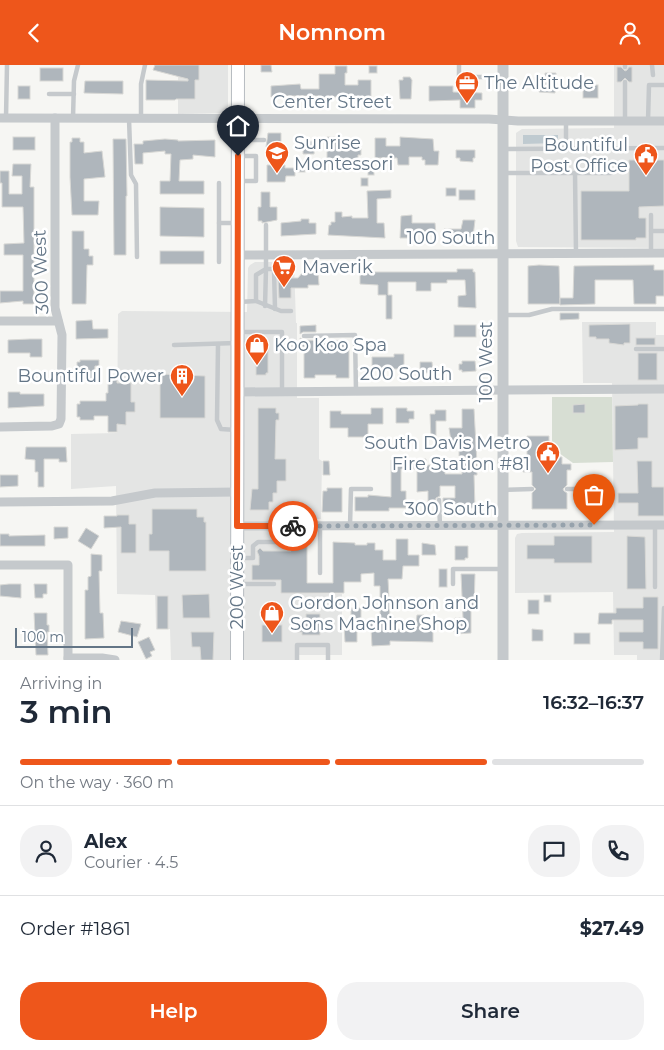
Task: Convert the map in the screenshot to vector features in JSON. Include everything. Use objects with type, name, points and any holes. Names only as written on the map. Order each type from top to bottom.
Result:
[{"type":"main road","name":"200 West","points":[[237,660],[238,65]]},
{"type":"street","name":"100 West","points":[[503,71],[503,660]]},
{"type":"street","name":"Center Street","points":[[3,118],[664,121]]},
{"type":"street","name":"300 West","points":[[0,427],[48,427],[59,424],[62,416],[62,335],[55,309],[55,118]]},
{"type":"street","name":"100 South","points":[[238,255],[664,253]]},
{"type":"street","points":[[0,321],[58,321]]},
{"type":"street","name":"200 South","points":[[238,391],[664,389]]},
{"type":"street","points":[[0,502],[107,501],[160,492],[237,492]]},
{"type":"street","name":"300 South","points":[[237,526],[659,525]]},
{"type":"street","points":[[0,565],[68,565],[68,659],[102,658],[115,660]]},
{"type":"lane","points":[[3,118],[7,65]]},
{"type":"lane","points":[[73,118],[74,81],[78,65]]},
{"type":"lane","points":[[141,119],[141,84],[145,65]]},
{"type":"lane","points":[[460,65],[459,77],[503,71]]},
{"type":"lane","points":[[652,65],[653,75]]},
{"type":"lane","points":[[625,82],[625,121]]},
{"type":"lane","points":[[648,121],[649,85],[664,85]]},
{"type":"lane","points":[[49,94],[74,94]]},
{"type":"lane","points":[[129,119],[131,175],[136,184],[136,257]]},
{"type":"lane","points":[[566,121],[566,149]]},
{"type":"lane","points":[[238,140],[264,140]]},
{"type":"lane","points":[[503,149],[664,147]]},
{"type":"lane","points":[[238,156],[256,156],[256,181],[238,181]]},
{"type":"lane","points":[[503,173],[611,173]]},
{"type":"lane","points":[[575,173],[576,253]]},
{"type":"lane","points":[[219,183],[219,262]]},
{"type":"lane","points":[[651,215],[651,253]]},
{"type":"lane","points":[[219,223],[238,223]]},
{"type":"lane","points":[[265,306],[266,225]]},
{"type":"lane","points":[[651,231],[664,231]]},
{"type":"lane","points":[[256,301],[256,275],[266,269],[287,269]]},
{"type":"lane","points":[[274,269],[275,309]]},
{"type":"lane","points":[[238,302],[256,301],[275,309],[291,311]]},
{"type":"lane","points":[[503,315],[529,315],[552,309],[664,309]]},
{"type":"lane","points":[[174,345],[218,345],[238,337],[282,332],[282,391]]},
{"type":"lane","points":[[304,336],[355,335],[356,391]]},
{"type":"lane","points":[[218,345],[217,420],[221,429],[237,430]]},
{"type":"lane","points":[[636,349],[664,349]]},
{"type":"lane","points":[[350,526],[350,489],[371,489]]},
{"type":"lane","points":[[503,490],[532,489]]},
{"type":"lane","points":[[567,489],[594,489],[594,525]]},
{"type":"lane","points":[[440,500],[440,525]]},
{"type":"lane","points":[[655,587],[659,525]]},
{"type":"lane","points":[[237,558],[253,558],[253,546],[258,541],[285,541],[285,526]]},
{"type":"lane","points":[[320,526],[320,573]]},
{"type":"lane","points":[[453,584],[453,569],[503,569]]},
{"type":"lane","points":[[237,584],[274,584]]},
{"type":"lane","points":[[662,660],[664,608]]},
{"type":"lane","points":[[297,660],[297,645],[328,645],[328,660]]},
{"type":"shaded area","points":[[178,65],[228,65],[228,106],[225,112],[178,114]]},
{"type":"shaded area","points":[[614,65],[664,65],[664,248],[518,247],[516,241],[516,133],[522,129],[614,128]]},
{"type":"shaded area","points":[[523,135],[558,135],[558,143],[523,144]]},
{"type":"shaded area","points":[[255,262],[294,262],[297,323],[297,398],[319,398],[319,459],[322,461],[321,519],[297,519],[296,593],[342,594],[342,655],[297,655],[297,660],[171,660],[170,629],[156,629],[155,595],[117,594],[116,486],[71,489],[71,434],[117,433],[118,314],[122,311],[247,312],[248,268]]},
{"type":"shaded area","points":[[582,322],[656,322],[656,335],[664,335],[664,660],[637,660],[637,655],[614,655],[613,592],[515,593],[515,538],[517,534],[614,532],[612,383],[583,383]]},
{"type":"shaded area","points":[[552,397],[612,397],[613,462],[573,463],[552,448]]},
{"type":"building","points":[[155,65],[199,65],[199,80],[195,80],[195,99],[146,100],[146,80],[188,81],[188,79],[153,70]]},
{"type":"building","points":[[261,65],[271,65],[272,72],[261,72]]},
{"type":"building","points":[[335,66],[347,66],[345,85],[358,85],[358,80],[371,80],[371,97],[331,97],[331,100],[319,100],[319,96],[271,97],[271,86],[300,84],[301,89],[319,89],[319,74],[335,74]]},
{"type":"building","points":[[369,66],[377,66],[377,73],[369,73]]},
{"type":"building","points":[[617,67],[621,67],[625,71],[632,67],[632,82],[625,78],[621,82],[617,82]]},
{"type":"building","points":[[40,68],[63,68],[63,81],[40,81]]},
{"type":"building","points":[[545,73],[556,73],[555,93],[535,90],[535,77],[545,77]]},
{"type":"building","points":[[403,77],[410,77],[412,80],[411,99],[400,99],[399,80],[403,80]]},
{"type":"building","points":[[85,81],[123,81],[123,94],[84,93]]},
{"type":"building","points":[[583,85],[598,85],[598,98],[583,98]]},
{"type":"building","points":[[18,86],[30,86],[30,99],[18,99]]},
{"type":"building","points":[[429,86],[453,86],[453,92],[482,93],[482,100],[475,100],[475,108],[460,108],[460,100],[429,101]]},
{"type":"building","points":[[268,133],[281,133],[281,150],[268,150],[268,147],[266,147]]},
{"type":"building","points":[[13,137],[35,137],[35,150],[13,150]]},
{"type":"building","points":[[327,137],[339,137],[339,141],[361,141],[361,155],[358,155],[358,164],[348,164],[348,159],[327,159]]},
{"type":"building","points":[[400,137],[433,139],[434,151],[439,151],[438,165],[425,165],[425,160],[422,160],[422,157],[409,157],[409,165],[398,165],[397,158],[375,158],[375,138],[386,138],[386,146],[400,146]]},
{"type":"building","points":[[72,138],[80,138],[80,142],[84,142],[84,153],[102,151],[105,177],[84,179],[84,201],[99,201],[98,215],[72,215],[70,142],[72,142]]},
{"type":"building","points":[[113,139],[126,139],[126,255],[114,255]]},
{"type":"building","points":[[165,139],[178,141],[215,140],[215,157],[193,155],[193,159],[180,160],[179,181],[204,181],[204,194],[160,194],[160,181],[170,181],[171,154],[165,154],[165,151],[143,153],[143,164],[135,164],[134,144],[143,144],[143,141]]},
{"type":"building","points":[[303,141],[315,141],[314,154],[303,154]]},
{"type":"building","points":[[456,150],[475,150],[473,162],[460,161],[460,158],[456,158]]},
{"type":"building","points":[[629,160],[664,160],[664,206],[639,207],[639,218],[646,218],[646,238],[636,238],[636,240],[581,240],[581,191],[629,191]]},
{"type":"building","points":[[298,163],[305,163],[305,172],[298,172]]},
{"type":"building","points":[[13,164],[31,164],[30,187],[34,187],[34,304],[23,304],[23,301],[0,303],[0,291],[23,291],[23,255],[4,255],[4,244],[24,243],[23,207],[2,207],[0,171],[9,171],[9,194],[22,194],[22,176],[12,176]]},
{"type":"building","name":"Sunrise Montessori","points":[[267,165],[285,165],[285,168],[295,168],[295,176],[286,176],[285,182],[267,182]]},
{"type":"building","points":[[368,168],[374,168],[374,175],[368,175]]},
{"type":"building","points":[[361,178],[368,178],[368,186],[361,186]]},
{"type":"building","points":[[446,188],[456,188],[456,196],[446,196]]},
{"type":"building","points":[[391,190],[391,198],[377,199],[377,223],[384,223],[385,238],[328,235],[329,225],[331,225],[331,222],[335,222],[335,212],[342,212],[342,217],[368,218],[367,191]]},
{"type":"building","points":[[459,190],[475,190],[475,200],[459,200]]},
{"type":"building","points":[[261,192],[270,192],[270,207],[277,207],[277,220],[262,223],[262,221],[258,221],[258,207],[261,207]]},
{"type":"building","points":[[160,207],[204,208],[204,237],[160,236]]},
{"type":"building","points":[[412,215],[412,223],[435,223],[436,234],[411,234],[411,238],[400,238],[401,216]]},
{"type":"building","points":[[301,219],[309,219],[309,223],[316,223],[316,234],[281,236],[281,223],[301,221]]},
{"type":"building","points":[[463,220],[475,220],[473,237],[444,237],[444,229],[461,229]]},
{"type":"building","points":[[72,231],[84,231],[84,249],[89,249],[89,256],[93,256],[93,265],[87,265],[86,304],[72,304]]},
{"type":"building","points":[[160,251],[204,251],[204,264],[160,264]]},
{"type":"building","points":[[654,265],[654,270],[664,270],[664,296],[656,296],[656,304],[634,304],[633,280],[595,280],[595,304],[560,305],[560,298],[573,298],[574,266]]},
{"type":"building","points":[[528,266],[559,266],[560,304],[528,304]]},
{"type":"building","points":[[457,269],[473,269],[473,272],[475,272],[476,308],[458,307],[458,296],[466,295],[465,280],[447,280],[447,283],[431,283],[431,291],[416,291],[416,282],[388,282],[388,295],[392,295],[392,319],[386,319],[386,295],[378,295],[378,285],[360,284],[360,272],[457,272]]},
{"type":"building","points":[[303,272],[318,272],[319,285],[308,285],[308,288],[291,288],[291,298],[279,298],[278,278],[298,278]]},
{"type":"building","points":[[560,313],[579,313],[579,319],[560,320]]},
{"type":"building","points":[[92,320],[93,329],[108,329],[108,338],[76,339],[76,321]]},
{"type":"building","points":[[630,324],[630,343],[624,343],[624,345],[609,343],[609,339],[589,337],[589,325]]},
{"type":"building","points":[[316,325],[316,332],[303,332],[300,334],[300,326]]},
{"type":"building","points":[[454,325],[476,325],[476,337],[454,337]]},
{"type":"building","points":[[300,338],[304,340],[349,343],[349,378],[336,378],[336,375],[315,375],[315,378],[304,378],[304,347],[301,347]]},
{"type":"building","points":[[636,338],[655,338],[655,345],[636,345]]},
{"type":"building","points":[[42,339],[42,357],[30,357],[30,353],[8,353],[8,340]]},
{"type":"building","points":[[256,339],[266,339],[268,341],[268,373],[266,375],[256,375]]},
{"type":"building","points":[[638,353],[657,353],[657,380],[638,380]]},
{"type":"building","points":[[394,354],[404,354],[404,369],[372,369],[372,357],[394,357]]},
{"type":"building","points":[[80,360],[99,360],[99,366],[95,366],[94,379],[80,379],[80,376],[77,376],[77,362],[80,362]]},
{"type":"building","points":[[462,361],[475,361],[476,371],[462,372],[462,370],[459,370],[459,364],[462,364]]},
{"type":"building","points":[[420,362],[432,362],[433,373],[420,373]]},
{"type":"building","name":"Bountiful Power","points":[[160,374],[205,376],[205,418],[160,418]]},
{"type":"building","points":[[108,375],[117,375],[117,383],[131,383],[131,402],[135,402],[135,412],[126,412],[126,425],[117,424],[117,432],[108,432],[108,416],[94,416],[94,420],[80,420],[80,417],[77,417],[77,404],[80,404],[80,401],[106,401]]},
{"type":"building","points":[[8,392],[44,394],[44,406],[8,408]]},
{"type":"building","points":[[585,404],[585,413],[573,413],[573,405]]},
{"type":"building","points":[[648,404],[648,438],[638,438],[638,449],[615,450],[615,406]]},
{"type":"building","points":[[258,408],[276,408],[276,413],[279,413],[279,420],[276,420],[275,459],[286,459],[286,481],[277,481],[277,493],[273,493],[273,502],[269,502],[269,510],[250,510],[252,489],[258,489]]},
{"type":"building","points":[[371,408],[383,408],[383,424],[368,424],[368,437],[348,437],[348,428],[330,428],[330,411],[341,411],[341,414],[371,414]]},
{"type":"building","points":[[396,408],[407,408],[407,411],[414,411],[414,419],[409,419],[409,423],[396,423]]},
{"type":"building","points":[[462,409],[474,409],[477,464],[477,475],[474,475],[475,508],[458,508],[458,505],[443,505],[443,498],[455,498],[455,486],[440,486],[440,496],[436,498],[435,505],[428,505],[428,491],[417,492],[417,469],[401,469],[401,491],[406,491],[406,508],[389,508],[389,511],[355,511],[355,497],[368,497],[368,495],[391,497],[391,460],[426,459],[426,465],[445,465],[445,474],[462,474],[462,456],[459,456],[459,441],[451,441],[449,428],[462,428]]},
{"type":"building","points":[[435,410],[446,410],[446,421],[436,421],[436,438],[431,438],[430,414],[435,414]]},
{"type":"building","name":"South Davis Metro Fire Station #81","points":[[527,436],[549,436],[549,457],[562,457],[562,464],[571,464],[571,470],[567,470],[567,485],[563,489],[567,493],[567,509],[532,509],[532,493],[536,489],[532,485],[532,472],[523,472],[523,457],[527,457]]},
{"type":"building","points":[[26,447],[66,447],[67,462],[59,462],[59,459],[44,459],[44,487],[38,487],[38,472],[35,472],[35,460],[25,459]]},
{"type":"building","points":[[323,461],[329,461],[330,475],[323,475]]},
{"type":"building","points":[[637,461],[652,461],[652,487],[664,487],[664,516],[638,516],[638,503],[618,503],[618,493],[638,493]]},
{"type":"building","points":[[0,475],[18,475],[18,486],[0,487]]},
{"type":"building","points":[[327,488],[342,488],[342,512],[322,512],[323,491],[327,491]]},
{"type":"building","points":[[152,509],[197,509],[197,517],[204,517],[204,522],[206,522],[206,571],[169,571],[169,551],[149,551],[149,534],[152,534]]},
{"type":"building","points":[[129,515],[129,524],[136,524],[136,553],[121,553],[121,527],[104,528],[104,516]]},
{"type":"building","points":[[54,527],[68,527],[68,538],[54,539]]},
{"type":"building","points":[[86,528],[99,536],[91,549],[78,541]]},
{"type":"building","points":[[0,534],[9,534],[9,536],[45,535],[45,546],[0,546]]},
{"type":"building","points":[[554,536],[592,536],[592,563],[554,563],[554,559],[527,559],[527,545],[554,545]]},
{"type":"building","points":[[627,536],[645,537],[646,589],[627,589]]},
{"type":"building","points":[[396,539],[408,539],[408,555],[419,555],[419,566],[403,566],[402,579],[388,579],[390,618],[396,618],[396,629],[415,631],[417,615],[424,615],[424,626],[433,626],[433,642],[390,641],[390,645],[372,646],[369,619],[380,619],[380,586],[374,586],[374,573],[361,574],[361,582],[344,582],[344,593],[281,593],[281,580],[252,580],[252,565],[259,565],[257,551],[260,548],[263,551],[291,551],[291,542],[307,542],[307,583],[333,583],[333,542],[355,543],[355,545],[375,543],[375,550],[383,550],[383,560],[396,560]]},
{"type":"building","points":[[422,543],[435,545],[436,555],[422,555]]},
{"type":"building","points":[[455,546],[468,546],[468,558],[465,558],[465,560],[455,560]]},
{"type":"building","points":[[91,554],[102,555],[102,571],[99,571],[100,613],[103,613],[104,638],[85,639],[85,590],[88,590],[88,577],[91,576]]},
{"type":"building","points":[[439,569],[447,569],[447,587],[439,587]]},
{"type":"building","points":[[461,574],[475,574],[474,610],[471,610],[471,633],[455,634],[455,631],[453,631],[453,620],[455,618],[463,618]]},
{"type":"building","points":[[21,584],[21,598],[0,596],[0,585]]},
{"type":"building","points":[[34,584],[47,584],[47,594],[43,594],[43,598],[35,598]]},
{"type":"building","points":[[209,594],[210,618],[183,618],[182,595]]},
{"type":"building","points":[[544,595],[551,595],[551,602],[544,602]]},
{"type":"building","points":[[157,596],[168,596],[168,629],[157,629]]},
{"type":"building","points":[[643,597],[658,597],[658,649],[643,649],[643,642],[619,642],[619,632],[643,632],[643,620],[612,620],[612,624],[598,624],[599,613],[616,613],[616,608],[643,608]]},
{"type":"building","points":[[528,600],[539,600],[539,614],[528,614]]},
{"type":"building","points":[[351,608],[361,608],[361,619],[351,619]]},
{"type":"building","points":[[34,613],[47,613],[47,625],[49,625],[49,632],[47,632],[48,655],[36,655]]},
{"type":"building","points":[[306,614],[320,614],[320,635],[302,635],[302,632],[297,632],[297,620],[306,620]]},
{"type":"building","points":[[121,621],[141,624],[137,637],[118,632]]},
{"type":"building","name":"Gordon Johnson and Sons Machine Shop","points":[[262,625],[282,625],[282,642],[262,642]]},
{"type":"building","points":[[344,626],[357,626],[357,642],[345,642]]},
{"type":"building","points":[[532,629],[543,630],[543,641],[532,641]]},
{"type":"building","points":[[191,632],[214,632],[213,660],[201,660],[200,647],[192,647]]},
{"type":"building","points":[[574,633],[590,633],[590,644],[574,644]]},
{"type":"building","points":[[149,637],[155,650],[150,652],[152,656],[146,659],[138,642]]},
{"type":"way so far","points":[[293,526],[594,525]]},
{"type":"place","name":"The Altitude","points":[[467,104]]},
{"type":"place","name":"Sunrise Montessori","points":[[277,174]]},
{"type":"place","name":"Bountiful Post Office","points":[[646,176]]},
{"type":"place","name":"Maverik","points":[[284,288]]},
{"type":"place","name":"Koo Koo Spa","points":[[257,366]]},
{"type":"place","name":"Bountiful Power","points":[[182,397]]},
{"type":"place","name":"South Davis Metro Fire Station #81","points":[[548,474]]},
{"type":"place","name":"Gordon Johnson and Sons Machine Shop","points":[[272,634]]},
{"type":"route","points":[[238,156],[237,526],[293,526]]}]
